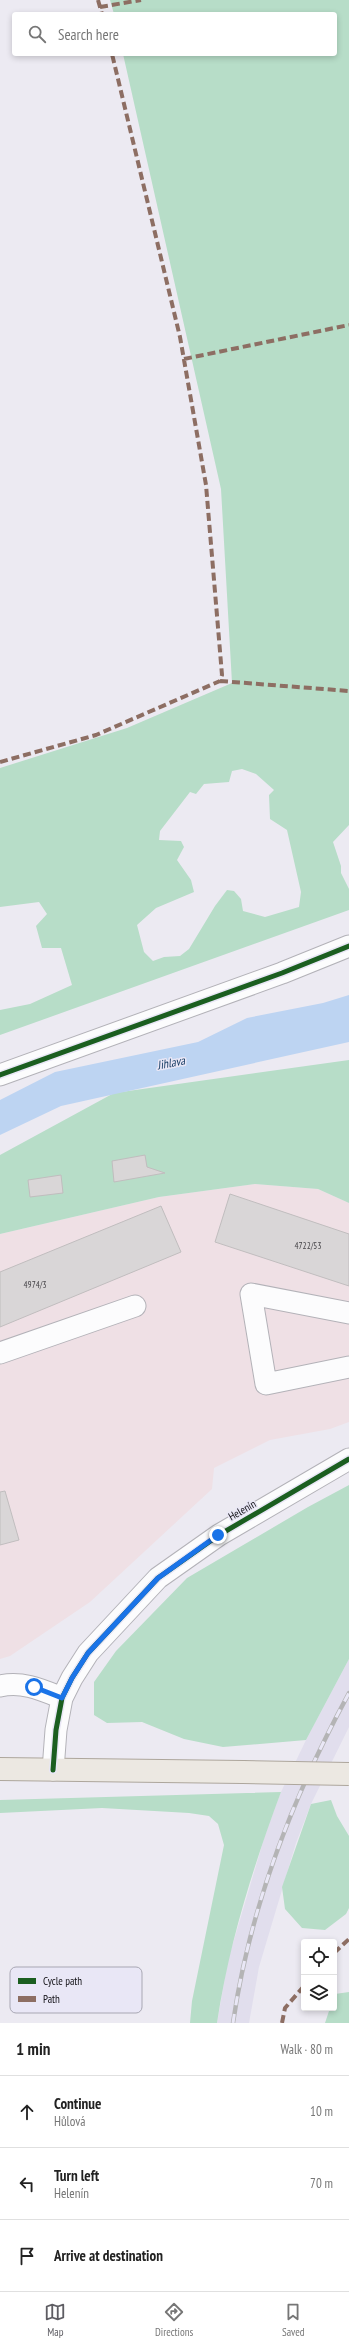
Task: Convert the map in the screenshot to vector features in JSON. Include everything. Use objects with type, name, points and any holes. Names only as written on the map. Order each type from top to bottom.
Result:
[{"type":"main road","points":[[0,1769],[349,1774]]},
{"type":"street","points":[[0,1075],[282,973],[349,946]]},
{"type":"street","points":[[349,1312],[251,1294],[266,1384],[349,1366]]},
{"type":"street","points":[[0,1354],[135,1306]]},
{"type":"street","name":"Helenín","points":[[53,1770],[56,1730],[62,1698],[72,1678],[88,1653],[158,1578],[218,1535],[349,1460]]},
{"type":"street","points":[[0,1686],[20,1684],[34,1687],[62,1698]]},
{"type":"shaded area","points":[[255,1184],[318,1189],[349,1203],[349,1422],[330,1429],[270,1440],[214,1468],[212,1489],[90,1602],[10,1656],[0,1659],[0,1234],[159,1197]]},
{"type":"shaded area","points":[[349,1659],[349,1727],[311,1804],[296,1843],[259,1967],[249,2023],[217,2023],[228,1960],[266,1832],[281,1792],[306,1740]]},
{"type":"green space","points":[[110,0],[349,0],[349,825],[333,842],[341,866],[341,873],[349,889],[349,910],[0,1035],[0,1010],[30,1004],[72,985],[61,948],[42,948],[36,926],[47,914],[39,902],[0,907],[0,768],[127,728],[232,683],[221,489],[123,56],[337,56],[337,12],[113,12]],"holes":[[[242,769],[256,774],[274,790],[269,795],[270,819],[287,830],[301,892],[299,907],[265,917],[243,911],[241,899],[234,891],[227,890],[215,906],[189,949],[180,956],[164,957],[153,961],[144,952],[137,925],[156,908],[194,892],[191,880],[177,860],[184,847],[181,841],[159,840],[160,831],[190,792],[196,794],[204,784],[229,782],[232,771]]]},
{"type":"green space","points":[[349,1060],[349,1203],[318,1189],[255,1184],[159,1197],[0,1234],[0,1155],[114,1093]]},
{"type":"green space","points":[[349,1485],[349,1659],[306,1740],[223,1747],[184,1739],[142,1722],[107,1723],[94,1715],[94,1682],[116,1651],[187,1578],[308,1507]]},
{"type":"green space","points":[[281,1792],[261,1848],[243,1906],[228,1964],[217,2023],[190,2023],[192,2001],[224,1845],[218,1824],[209,1816],[189,1813],[102,1808],[0,1813],[0,1800]]},
{"type":"green space","points":[[331,1800],[337,1816],[349,1836],[349,1908],[346,1914],[325,1930],[302,1928],[285,1909],[282,1887],[311,1804]]},
{"type":"green space","points":[[349,1992],[349,2023],[325,2023],[329,2011],[337,2011],[337,1994]]},
{"type":"water","name":"Jihlava","points":[[349,995],[349,1042],[61,1106],[0,1135],[0,1100],[55,1072],[198,1042],[247,1018],[323,1003]]},
{"type":"building","points":[[145,1155],[147,1167],[165,1173],[114,1182],[112,1161]]},
{"type":"building","points":[[61,1175],[63,1193],[30,1197],[28,1180]]},
{"type":"building","points":[[230,1194],[349,1234],[349,1286],[215,1242]]},
{"type":"building","points":[[161,1206],[181,1252],[0,1327],[0,1272]]},
{"type":"building","points":[[5,1491],[19,1540],[0,1545],[0,1492]]},
{"type":"railway","points":[[233,2023],[250,1937],[262,1894],[276,1853],[310,1772],[349,1693]]},
{"type":"marked path","points":[[98,0],[101,12]]},
{"type":"marked path","points":[[100,7],[141,0]]},
{"type":"marked path","points":[[0,762],[96,735],[220,681],[222,675],[206,485],[180,337],[112,56]]},
{"type":"marked path","points":[[184,359],[349,325]]},
{"type":"marked path","points":[[220,681],[349,691]]},
{"type":"marked path","points":[[337,1950],[349,1939]]},
{"type":"marked path","points":[[282,2023],[285,2008],[301,1989]]},
{"type":"cycle path","points":[[0,1075],[282,973],[349,946]]},
{"type":"cycle path","points":[[53,1770],[56,1730],[62,1698],[72,1678],[88,1653],[158,1578],[219,1535],[349,1459]]},
{"type":"route","points":[[34,1687],[62,1698],[72,1678],[88,1653],[158,1578],[218,1535]]}]
